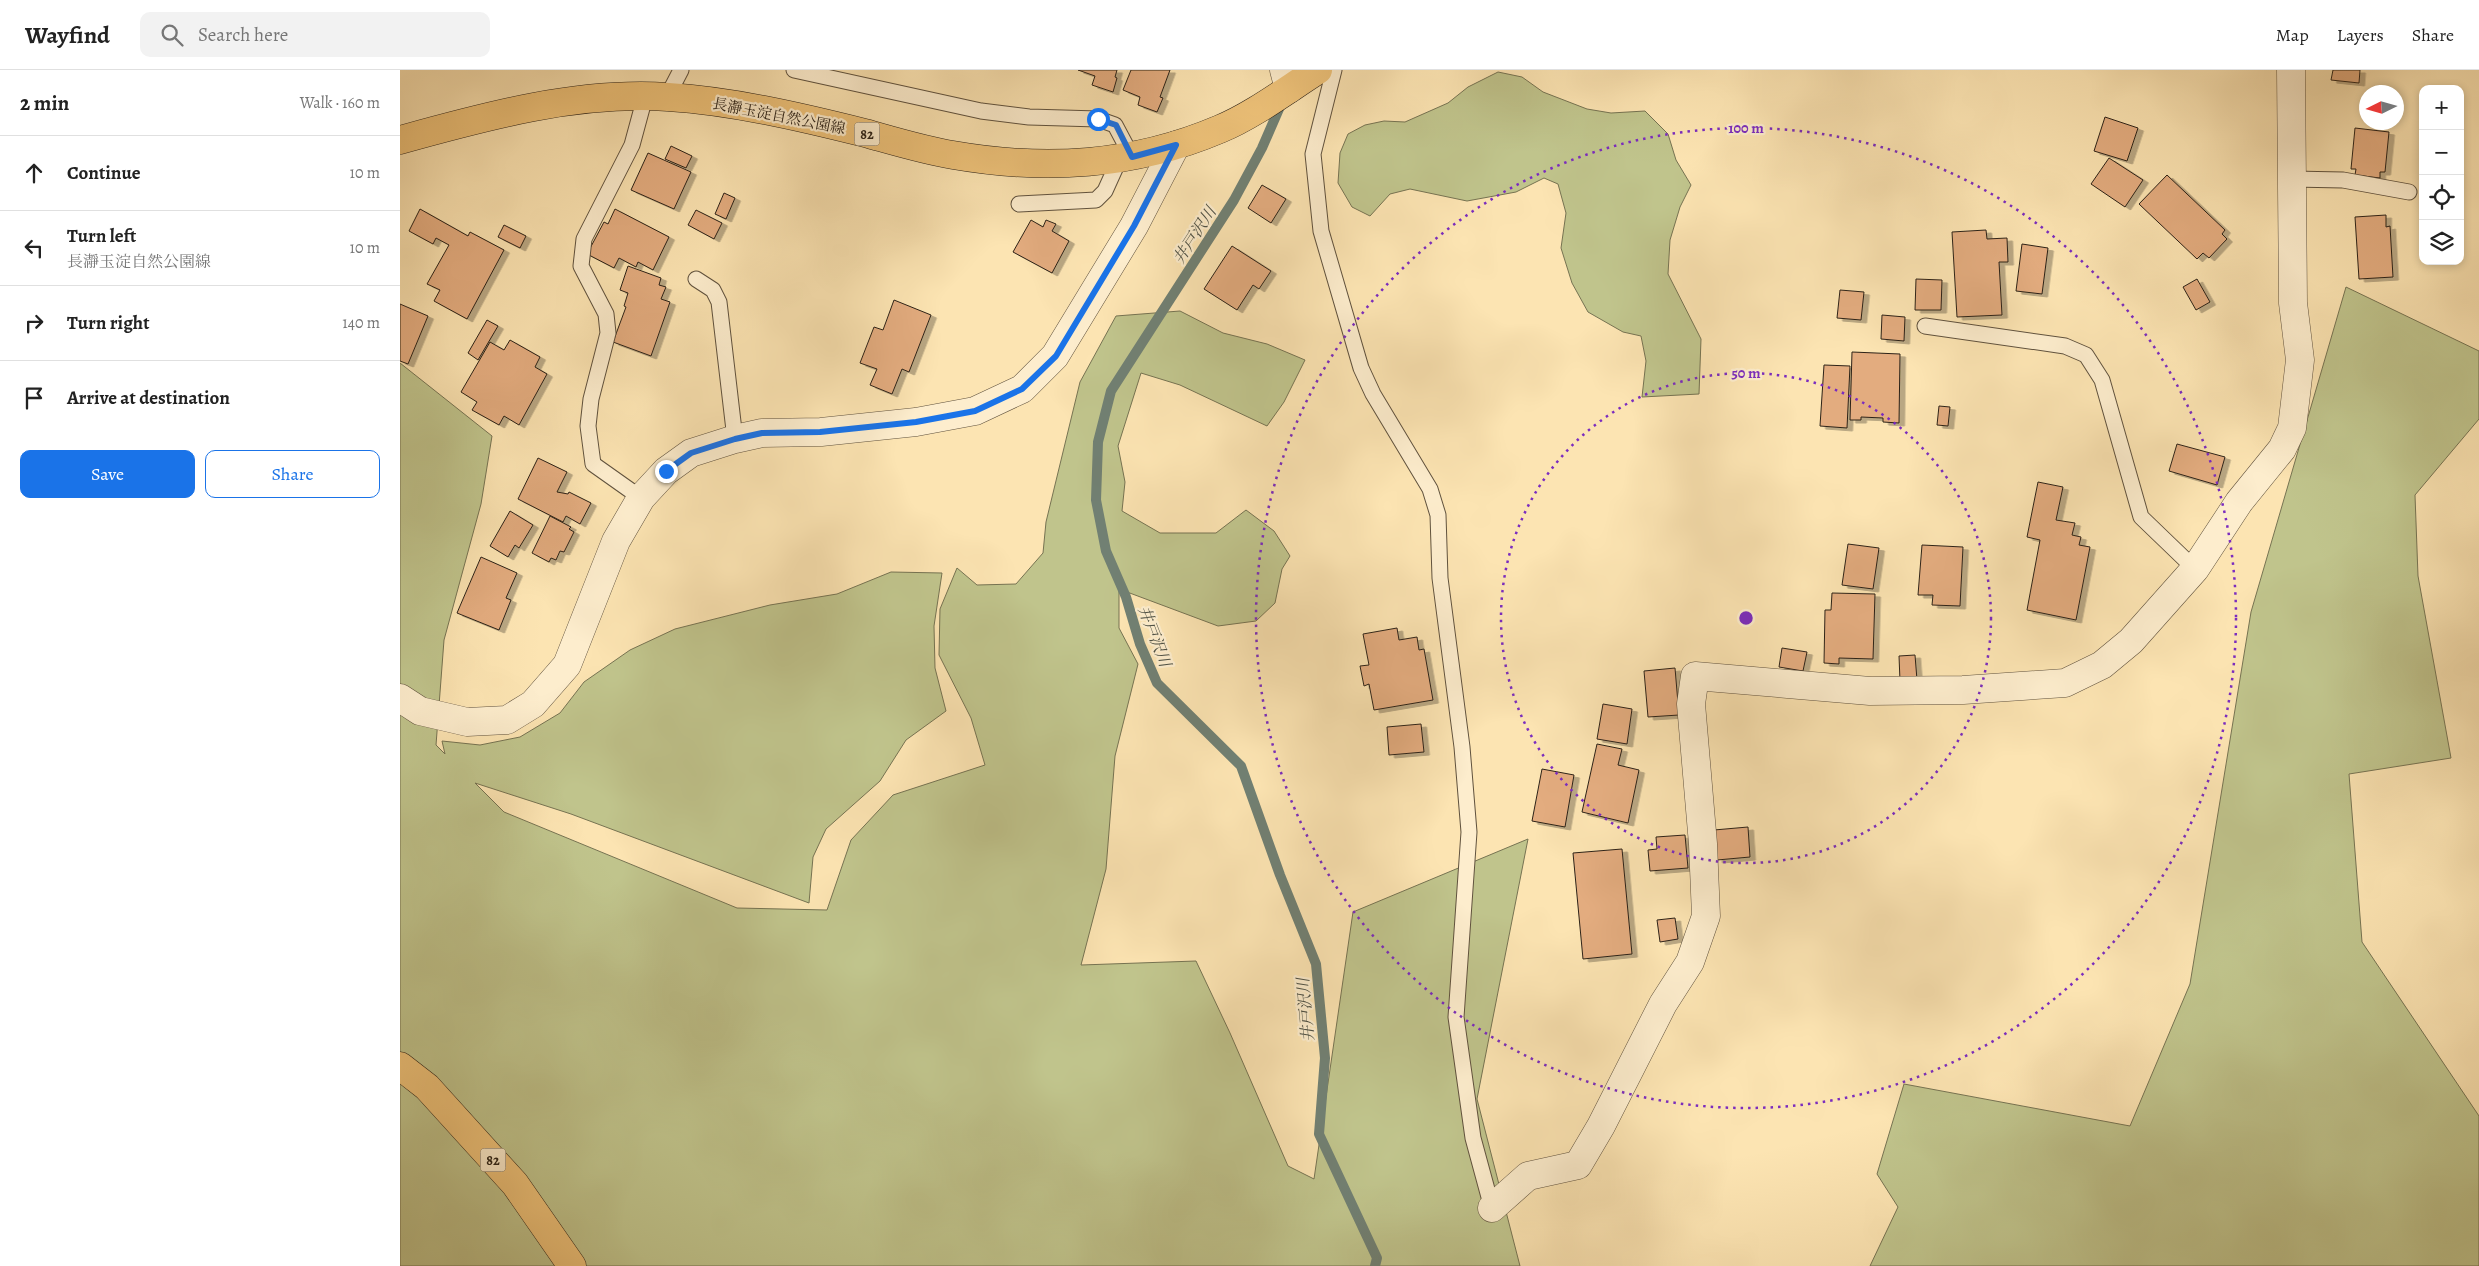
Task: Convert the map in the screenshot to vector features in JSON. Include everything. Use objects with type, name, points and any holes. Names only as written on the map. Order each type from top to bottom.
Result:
[{"type":"main road","name":"長瀞玉淀自然公園線","points":[[400,140],[532,107],[610,97],[656,97],[761,110],[952,155],[1027,164],[1126,158],[1176,145],[1222,128],[1287,79],[1318,70]]},
{"type":"main road","name":"82","points":[[400,1066],[427,1087],[515,1184],[572,1266]]},
{"type":"street","points":[[1492,1208],[1528,1176],[1578,1165],[1663,1004],[1690,962],[1706,916],[1702,817],[1691,704],[1695,676],[1870,691],[1963,690],[2065,683],[2102,665],[2131,641],[2195,569],[2239,502],[2282,450],[2292,428],[2300,360],[2292,302],[2291,70]]},
{"type":"street","points":[[400,698],[420,712],[468,722],[507,720],[533,704],[567,665],[616,541],[641,498],[666,471],[691,453],[735,439],[762,433],[820,432],[916,422],[975,411],[1022,389],[1056,356],[1134,226],[1176,145]]},
{"type":"lane","points":[[641,498],[593,464],[588,426],[590,408],[599,362],[608,333],[606,314],[592,292],[581,266],[584,239],[656,97],[681,70]]},
{"type":"lane","points":[[794,70],[981,111],[1029,117],[1098,119],[1116,125],[1126,158],[1105,191],[1096,200],[1019,204]]},
{"type":"lane","points":[[1334,70],[1313,154],[1320,231],[1361,368],[1373,394],[1430,490],[1438,515],[1440,578],[1462,747],[1469,832],[1456,1017],[1474,1138],[1492,1208]]},
{"type":"lane","points":[[2292,179],[2343,180],[2409,192]]},
{"type":"lane","points":[[696,279],[713,290],[719,302],[735,439]]},
{"type":"lane","points":[[1925,326],[2065,346],[2086,355],[2102,380],[2141,517],[2195,569]]},
{"type":"green space","points":[[1498,72],[1522,77],[1543,92],[1587,109],[1611,113],[1645,111],[1668,134],[1676,160],[1691,185],[1680,207],[1670,240],[1668,274],[1701,339],[1699,394],[1642,397],[1646,361],[1641,336],[1623,332],[1588,312],[1572,283],[1561,248],[1566,213],[1558,184],[1544,178],[1516,192],[1467,201],[1410,189],[1390,194],[1370,216],[1352,207],[1338,183],[1340,153],[1348,134],[1365,125],[1384,121],[1405,122],[1448,103],[1468,87]]},
{"type":"green space","points":[[2346,287],[2479,351],[2479,419],[2415,495],[2418,576],[2451,758],[2349,774],[2362,942],[2479,1116],[2479,1266],[1870,1266],[1898,1207],[1877,1174],[1904,1084],[2130,1126],[2190,984],[2251,612]]},
{"type":"green space","points":[[1180,311],[1223,333],[1267,344],[1305,360],[1284,402],[1267,426],[1180,385],[1141,373],[1118,446],[1125,482],[1122,511],[1160,533],[1216,533],[1246,510],[1274,531],[1290,556],[1282,569],[1275,603],[1256,621],[1218,626],[1119,589],[1119,628],[1138,664],[1115,756],[1106,869],[1081,965],[1196,961],[1230,1033],[1288,1166],[1314,1179],[1353,912],[1528,839],[1477,1099],[1520,1266],[400,1266],[400,363],[492,436],[481,504],[444,640],[436,745],[445,754],[442,741],[480,745],[520,737],[560,713],[584,682],[630,650],[675,629],[770,605],[837,594],[891,572],[942,573],[934,626],[935,668],[946,711],[906,740],[880,781],[826,829],[813,857],[809,903],[571,814],[475,783],[504,812],[737,908],[827,910],[851,840],[893,795],[985,765],[971,718],[939,655],[940,609],[957,568],[977,585],[1016,584],[1043,553],[1046,522],[1080,382],[1116,316]]},
{"type":"building","points":[[1078,70],[1117,70],[1113,92],[1092,85],[1095,76]]},
{"type":"building","points":[[1131,70],[1170,70],[1160,97],[1163,98],[1157,112],[1138,105],[1140,97],[1123,90]]},
{"type":"building","points":[[2333,70],[2360,70],[2359,83],[2331,80]]},
{"type":"building","points":[[2105,117],[2138,128],[2127,161],[2094,151]]},
{"type":"building","points":[[2355,128],[2359,130],[2389,132],[2385,172],[2380,172],[2380,178],[2355,175],[2356,169],[2351,169]]},
{"type":"building","points":[[671,146],[692,156],[686,168],[665,159]]},
{"type":"building","points":[[648,153],[691,172],[674,209],[631,190]]},
{"type":"building","points":[[2109,158],[2143,180],[2125,207],[2091,184]]},
{"type":"building","points":[[2167,175],[2225,230],[2222,234],[2227,239],[2209,258],[2203,253],[2197,259],[2139,204]]},
{"type":"building","points":[[1262,185],[1286,199],[1271,223],[1248,208]]},
{"type":"building","points":[[724,193],[735,198],[726,219],[715,214]]},
{"type":"building","points":[[420,209],[468,236],[470,232],[504,250],[467,319],[434,301],[440,290],[427,284],[449,245],[436,238],[433,244],[409,231]]},
{"type":"building","points":[[615,209],[669,237],[653,270],[638,262],[636,267],[619,258],[614,268],[587,254],[604,222],[608,224]]},
{"type":"building","points":[[696,210],[722,223],[714,239],[688,225]]},
{"type":"building","points":[[2386,215],[2386,227],[2390,226],[2393,277],[2359,279],[2355,217]]},
{"type":"building","points":[[1031,220],[1043,227],[1046,220],[1056,224],[1052,231],[1069,241],[1052,273],[1013,252]]},
{"type":"building","points":[[504,225],[526,236],[520,248],[498,237]]},
{"type":"building","points":[[1986,230],[1987,239],[2007,238],[2008,262],[1999,262],[2002,315],[1957,317],[1952,232]]},
{"type":"building","points":[[2022,244],[2048,248],[2042,294],[2016,291]]},
{"type":"building","points":[[1232,246],[1271,271],[1259,289],[1253,285],[1237,310],[1204,289]]},
{"type":"building","points":[[628,266],[661,278],[659,285],[666,287],[661,299],[670,302],[651,356],[613,342],[626,307],[624,306],[628,293],[620,290]]},
{"type":"building","points":[[1916,279],[1942,280],[1941,310],[1915,310]]},
{"type":"building","points":[[2197,279],[2210,302],[2196,310],[2183,287]]},
{"type":"building","points":[[1840,290],[1864,292],[1861,320],[1837,318]]},
{"type":"building","points":[[894,300],[931,315],[909,372],[902,369],[892,394],[870,385],[877,369],[860,363],[874,327],[883,330]]},
{"type":"building","points":[[400,304],[428,316],[408,364],[400,361]]},
{"type":"building","points":[[1882,315],[1905,317],[1904,341],[1881,339]]},
{"type":"building","points":[[487,320],[498,326],[478,360],[468,353]]},
{"type":"building","points":[[510,340],[540,357],[535,367],[547,374],[519,425],[504,416],[499,425],[472,410],[477,402],[461,392],[490,342],[504,350]]},
{"type":"building","points":[[1852,352],[1900,354],[1899,423],[1883,422],[1883,418],[1861,417],[1861,420],[1850,420]]},
{"type":"building","points":[[1824,365],[1850,366],[1847,428],[1820,426]]},
{"type":"building","points":[[1939,406],[1950,407],[1948,426],[1937,425]]},
{"type":"building","points":[[2177,444],[2225,457],[2217,485],[2169,471]]},
{"type":"building","points":[[538,458],[567,472],[557,492],[568,494],[569,492],[591,503],[580,524],[566,516],[563,522],[518,499]]},
{"type":"building","points":[[2038,482],[2063,487],[2056,520],[2075,523],[2072,535],[2081,537],[2079,545],[2090,547],[2076,620],[2027,610],[2040,540],[2027,537]]},
{"type":"building","points":[[510,511],[533,525],[519,548],[515,545],[508,557],[490,546]]},
{"type":"building","points":[[550,516],[571,527],[569,529],[574,532],[564,552],[560,551],[556,560],[551,558],[549,562],[532,553]]},
{"type":"building","points":[[1848,544],[1879,548],[1873,589],[1842,585]]},
{"type":"building","points":[[1922,545],[1963,547],[1960,606],[1932,605],[1933,595],[1918,595]]},
{"type":"building","points":[[481,557],[517,573],[506,598],[511,600],[499,630],[457,613]]},
{"type":"building","points":[[1832,593],[1875,594],[1873,659],[1839,658],[1839,664],[1824,663],[1825,610],[1831,610]]},
{"type":"building","points":[[1397,628],[1399,640],[1417,637],[1419,650],[1424,649],[1433,700],[1374,710],[1369,684],[1364,686],[1360,666],[1369,665],[1363,634]]},
{"type":"building","points":[[1782,648],[1807,652],[1803,671],[1779,667]]},
{"type":"building","points":[[1915,655],[1917,680],[1900,681],[1899,656]]},
{"type":"building","points":[[1675,668],[1679,715],[1648,717],[1644,671]]},
{"type":"building","points":[[1603,704],[1632,709],[1627,744],[1597,739]]},
{"type":"building","points":[[1421,724],[1424,752],[1389,755],[1387,727]]},
{"type":"building","points":[[1597,744],[1622,749],[1618,765],[1639,770],[1628,823],[1582,812]]},
{"type":"building","points":[[1542,769],[1574,775],[1565,827],[1532,821]]},
{"type":"building","points":[[1748,827],[1750,857],[1717,860],[1714,830]]},
{"type":"building","points":[[1685,835],[1688,868],[1650,871],[1648,850],[1657,849],[1656,837]]},
{"type":"building","points":[[1622,849],[1632,954],[1583,959],[1573,853]]},
{"type":"building","points":[[1675,918],[1678,939],[1660,942],[1657,920]]},
{"type":"waterway","name":"井戸沢川","points":[[1282,102],[1262,148],[1234,200],[1111,391],[1098,442],[1096,500],[1106,551],[1126,597],[1140,644],[1157,683],[1241,766],[1280,875],[1316,964],[1325,1058],[1319,1134],[1377,1258],[1375,1266]]},
{"type":"route","points":[[666,471],[691,453],[735,439],[762,433],[820,432],[916,422],[975,411],[1022,389],[1056,356],[1134,226],[1176,145],[1132,157],[1116,125],[1098,119]]}]
